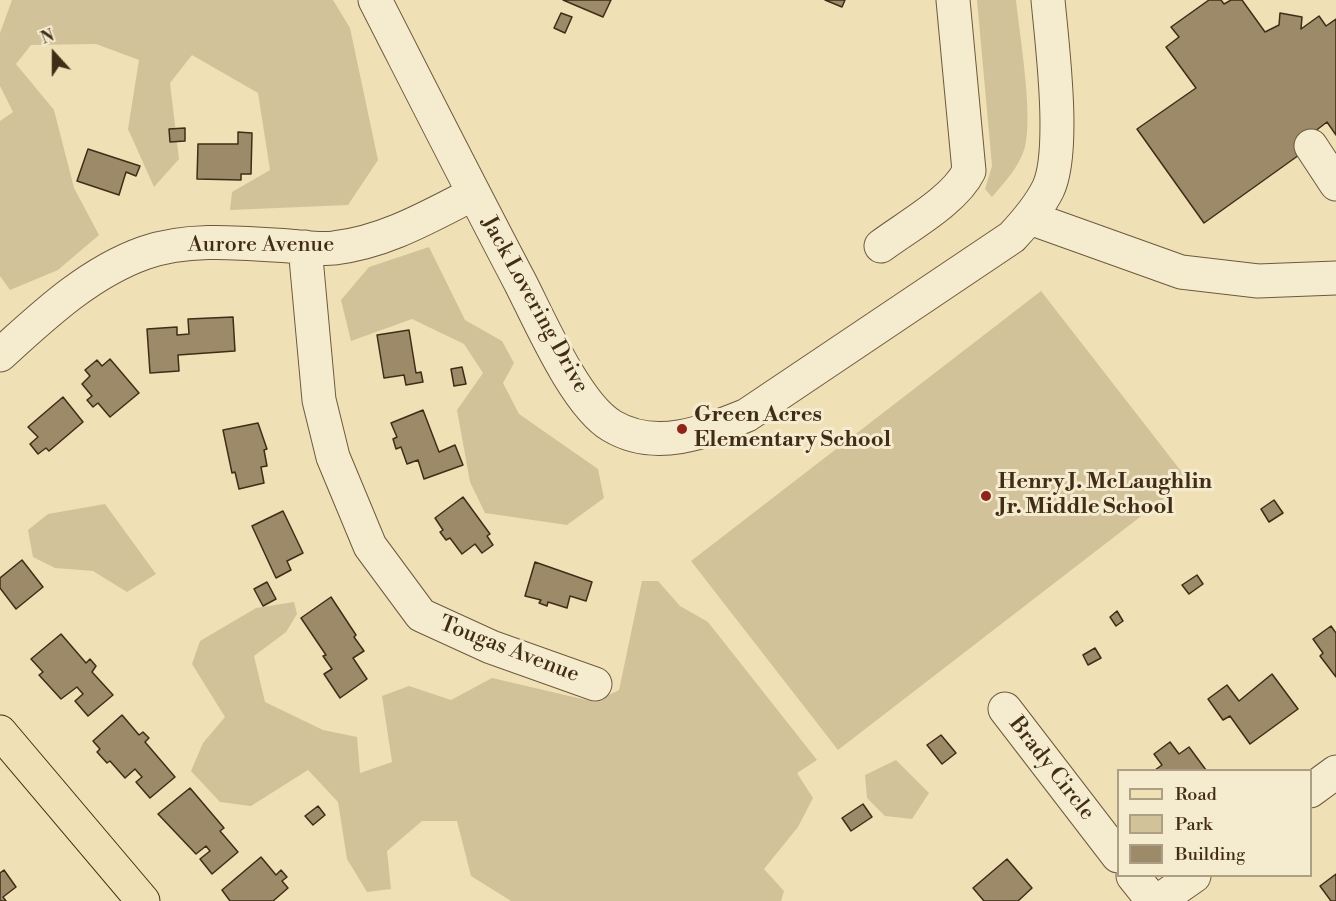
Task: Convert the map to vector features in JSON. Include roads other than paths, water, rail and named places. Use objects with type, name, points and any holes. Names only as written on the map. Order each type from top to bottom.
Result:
[{"type":"main road","points":[[0,732],[143,901]]},
{"type":"street","name":"Jack Lovering Drive","points":[[375,0],[473,194],[553,345],[589,406],[612,426],[638,436],[669,439],[709,430],[747,415],[1012,237],[1030,218],[1049,188],[1055,147],[1055,78],[1048,0]]},
{"type":"street","points":[[881,246],[951,194],[963,182],[969,171],[953,0]]},
{"type":"street","points":[[1311,146],[1336,184]]},
{"type":"street","name":"Aurore Avenue","points":[[0,355],[43,316],[78,290],[117,265],[146,253],[207,243],[332,249],[395,233],[473,194]]},
{"type":"street","points":[[1030,218],[1182,272],[1257,281],[1336,278]]},
{"type":"street","name":"Tougas Avenue","points":[[305,247],[319,400],[333,457],[370,546],[421,615],[492,647],[595,684]]},
{"type":"street","name":"Brady Circle","points":[[1005,709],[1117,853]]},
{"type":"street","points":[[1312,790],[1336,772]]},
{"type":"street","points":[[1135,877],[1153,901]]},
{"type":"street","points":[[1158,901],[1193,877]]},
{"type":"place","name":"Green Acres Elementary School","points":[[682,429]]},
{"type":"place","name":"Henry J. McLaughlin Jr. Middle School","points":[[986,496]]}]
